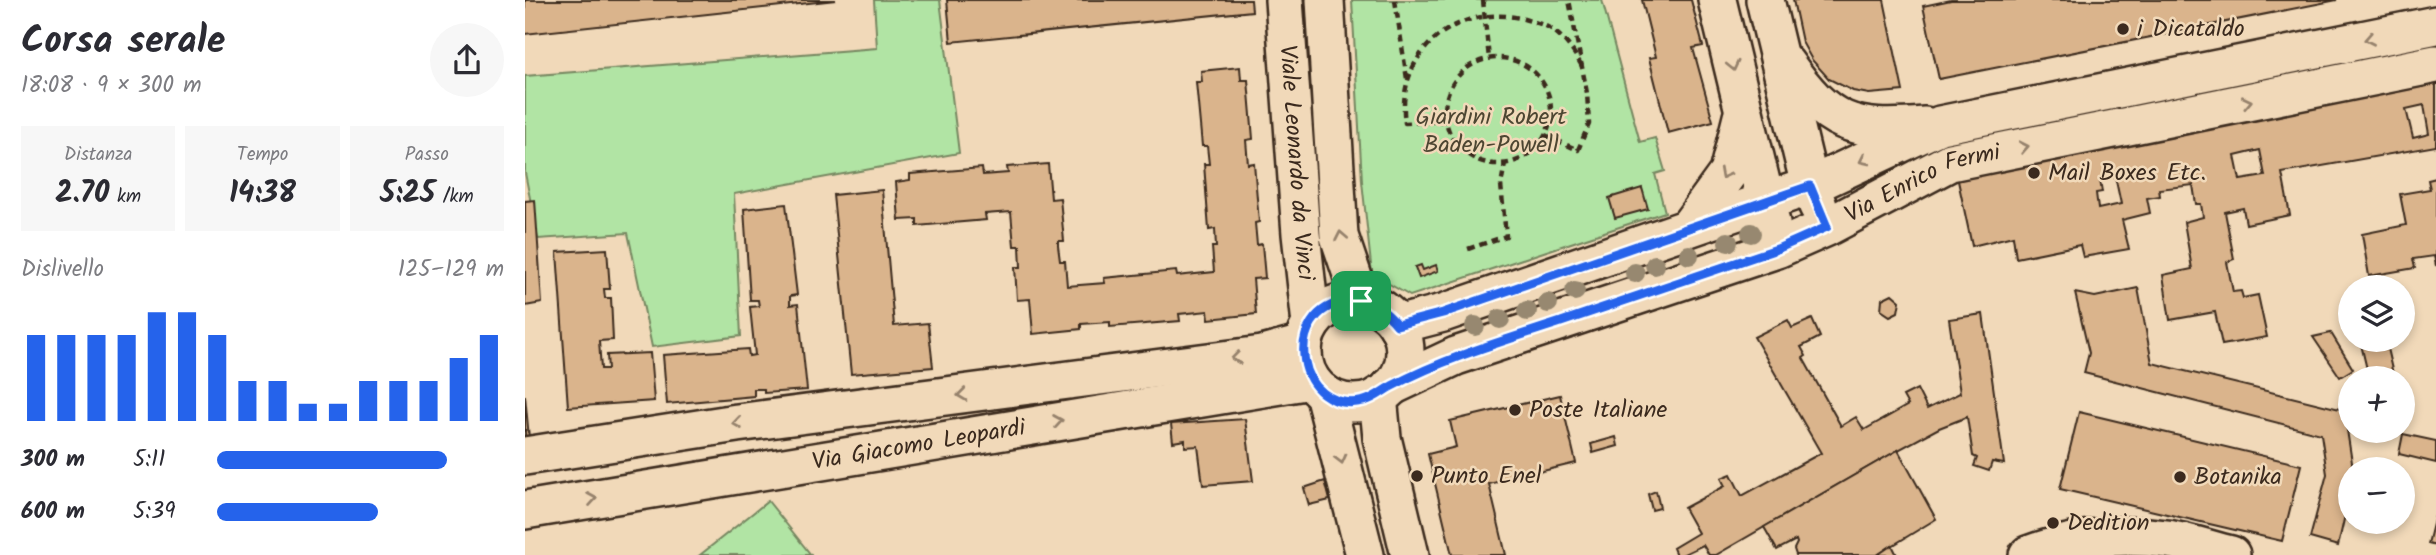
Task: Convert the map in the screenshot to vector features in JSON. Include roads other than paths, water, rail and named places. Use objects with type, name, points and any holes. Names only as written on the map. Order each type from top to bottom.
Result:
[{"type":"street","name":"Viale Leonardo da Vinci","points":[[1283,0],[1307,334]]},
{"type":"street","name":"Viale Leonardo da Vinci","points":[[1325,0],[1339,236],[1361,301]]},
{"type":"street","points":[[1717,0],[1777,249]]},
{"type":"street","points":[[1765,0],[1810,186],[1827,227]]},
{"type":"street","name":"Via Enrico Fermi","points":[[1779,54],[1812,98],[1845,122],[1895,129],[1940,125],[2436,25]]},
{"type":"street","name":"Via Enrico Fermi","points":[[1384,392],[1456,356],[1777,249],[1827,227],[1950,162],[2436,64]]},
{"type":"street","points":[[2119,88],[2126,127]]},
{"type":"street","points":[[1688,228],[1728,173],[1744,113]]},
{"type":"street","name":"Via Enrico Fermi","points":[[1397,325],[1455,309],[1810,186],[1940,125]]},
{"type":"street","points":[[1318,386],[1343,401],[1353,402],[1384,392],[1399,375],[1404,361],[1403,338],[1388,314],[1375,305],[1361,301],[1339,303],[1323,310],[1307,334],[1304,363],[1318,386],[1364,555]]},
{"type":"street","name":"Via Giacomo Leopardi","points":[[525,456],[737,423],[1249,357],[1307,334]]},
{"type":"street","name":"Via Giacomo Leopardi","points":[[525,510],[1318,386]]},
{"type":"street","points":[[1384,392],[1382,438],[1410,555]]},
{"type":"street","points":[[2028,555],[2055,545],[2105,536],[2168,539],[2231,555]]},
{"type":"place","name":"i Dicataldo","points":[[2123,29]]},
{"type":"place","name":"Mail Boxes Etc.","points":[[2034,173]]},
{"type":"place","name":"Poste Italiane","points":[[1515,410]]},
{"type":"place","name":"Punto Enel","points":[[1417,476]]},
{"type":"place","name":"Botanika","points":[[2180,477]]},
{"type":"place","name":"Dedition","points":[[2053,523]]},
{"type":"park label","name":"Giardini Robert Baden-Powell","points":[[1491,131]]}]
